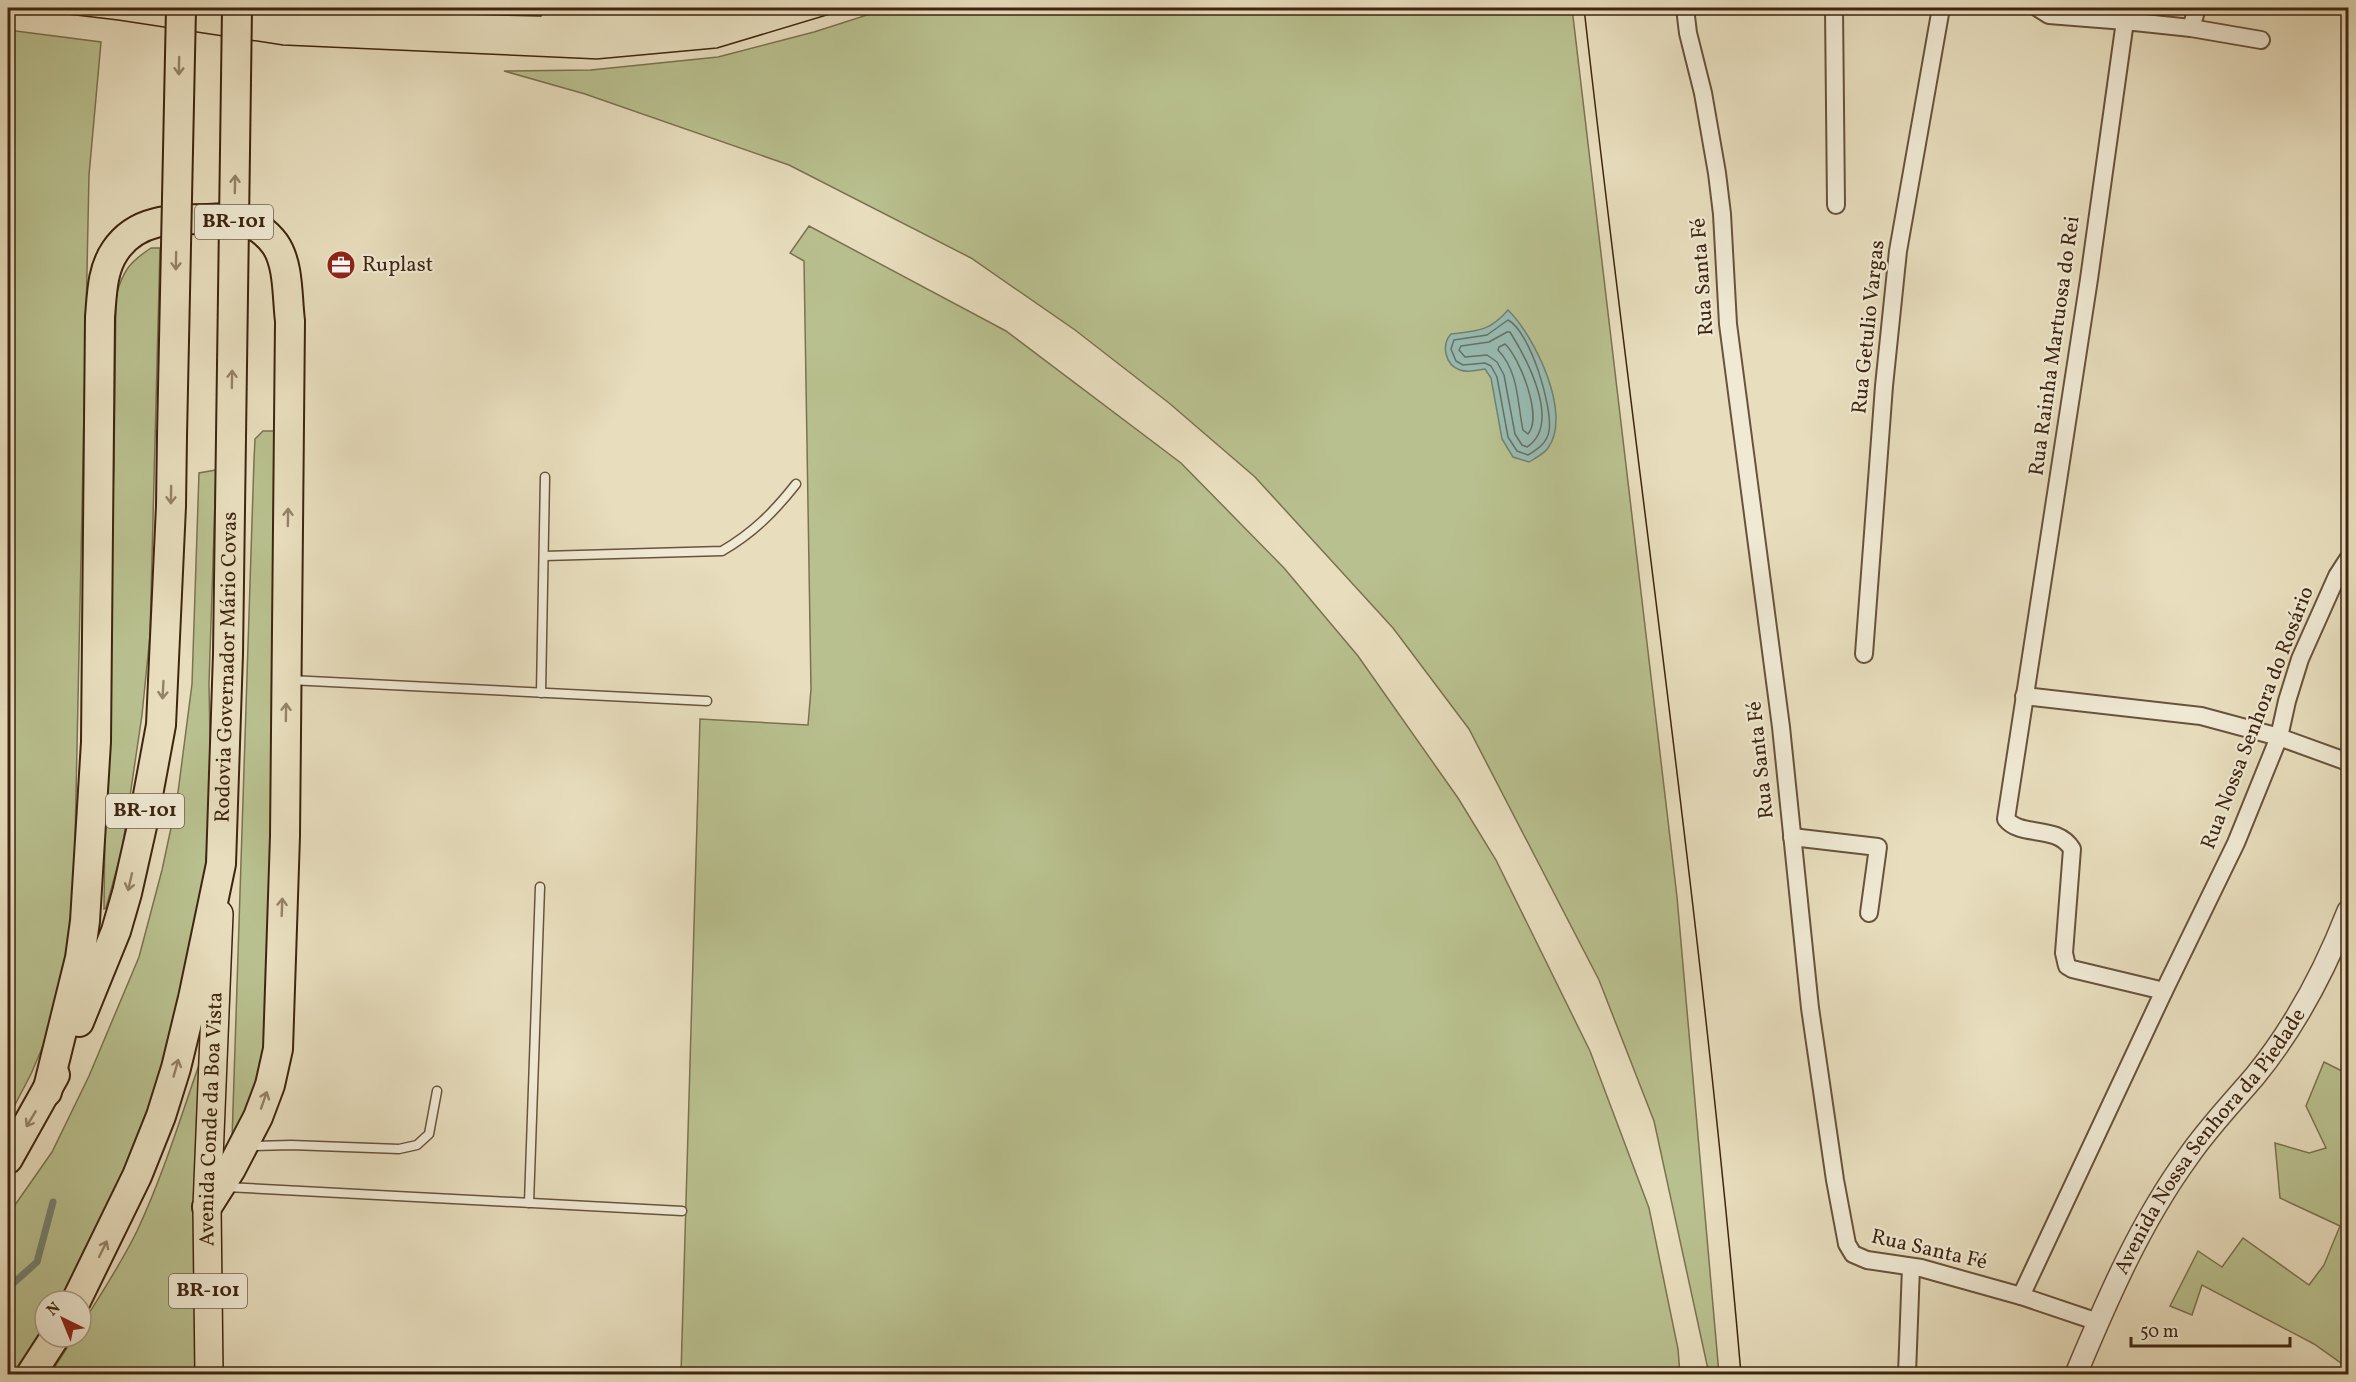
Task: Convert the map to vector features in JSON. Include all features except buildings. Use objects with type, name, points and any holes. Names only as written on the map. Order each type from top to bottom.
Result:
[{"type":"highway","name":"BR-101","points":[[8,1159],[47,1092],[73,1038],[116,931],[127,893],[161,725],[171,506],[180,8]]},
{"type":"highway","name":"Rodovia Governador Mário Covas","points":[[82,1289],[137,1176],[176,1068],[206,945],[221,864],[228,654],[237,8]]},
{"type":"highway","points":[[47,1092],[80,958],[85,921],[96,742],[100,317],[105,268],[127,237],[141,227],[156,221],[238,219],[267,234],[277,246],[283,263],[290,321],[285,836],[278,1049],[270,1085],[258,1117],[214,1197]]},
{"type":"highway","points":[[31,1374],[47,1349]]},
{"type":"main road","name":"Avenida Conde da Boa Vista","points":[[209,1374],[221,864]]},
{"type":"street","name":"Rua Santa Fé","points":[[1685,8],[1688,33],[1703,93],[1717,173],[1722,214],[1728,324],[1741,434],[1764,591],[1810,1008],[1835,1180],[1847,1244],[1853,1254],[1867,1260],[1911,1267],[2021,1296],[2098,1322]]},
{"type":"street","points":[[1834,8],[1836,205]]},
{"type":"street","name":"Rua Getulio Vargas","points":[[1864,654],[1884,386],[1898,251],[1941,8]]},
{"type":"street","points":[[2038,8],[2049,15],[2191,28],[2261,40]]},
{"type":"street","points":[[2191,28],[2197,8]]},
{"type":"street","name":"Rua Rainha Martuosa do Rei","points":[[2125,21],[2087,290],[2006,819],[2013,826],[2053,834],[2068,842],[2072,849],[2064,953],[2067,966],[2164,992]]},
{"type":"street","name":"Rua Nossa Senhora do Rosário","points":[[2021,1296],[2236,843],[2279,737],[2300,659],[2337,576],[2349,559]]},
{"type":"street","points":[[2024,696],[2172,711],[2200,716],[2279,737],[2349,762]]},
{"type":"street","points":[[1792,837],[1878,847],[1869,913]]},
{"type":"street","name":"Avenida Nossa Senhora da Piedade","points":[[2076,1374],[2098,1322],[2159,1199],[2188,1156],[2256,1075],[2291,1025],[2315,986],[2346,924]]},
{"type":"street","points":[[1907,1374],[1911,1267]]},
{"type":"lane","points":[[541,693],[545,477]]},
{"type":"lane","points":[[544,556],[722,551],[746,537],[774,513],[796,484]]},
{"type":"lane","points":[[286,680],[707,701]]},
{"type":"lane","points":[[529,1203],[540,887]]},
{"type":"lane","points":[[243,1146],[291,1145],[399,1149],[417,1145],[429,1134],[437,1090]]},
{"type":"lane","points":[[214,1197],[529,1203],[682,1211]]},
{"type":"green space","points":[[889,8],[1572,8],[1677,897],[1719,1374],[1709,1374],[1654,1121],[1599,980],[1469,729],[1393,628],[1255,477],[1169,403],[1075,330],[971,258],[789,165],[585,94],[504,71],[591,70],[718,57],[814,32]]},
{"type":"green space","points":[[8,30],[101,42],[89,175],[73,938],[51,1027],[31,1074],[8,1118]]},
{"type":"green space","points":[[809,226],[1006,331],[1181,463],[1284,568],[1358,656],[1458,798],[1496,860],[1590,1051],[1649,1208],[1678,1349],[1680,1374],[681,1374],[700,719],[808,725],[811,689],[804,261],[790,253]]},
{"type":"green space","points":[[151,248],[160,248],[150,635],[142,715],[122,850],[104,909],[116,296],[128,268]]},
{"type":"green space","points":[[263,431],[273,431],[277,434],[269,963],[263,1053],[256,1099],[232,1140],[254,460],[255,439]]},
{"type":"green space","points":[[216,470],[209,684],[211,799],[203,898],[188,984],[143,1135],[69,1289],[33,1289],[34,1349],[16,1374],[8,1374],[8,1215],[52,1152],[89,1076],[139,957],[162,870],[177,800],[192,684],[199,473]]},
{"type":"green space","points":[[201,1059],[198,1374],[50,1374],[66,1349],[93,1349],[93,1307],[137,1231],[163,1167]]},
{"type":"green space","points":[[2324,1062],[2348,1074],[2348,1368],[2314,1344],[2202,1285],[2192,1315],[2170,1306],[2198,1251],[2222,1267],[2243,1238],[2309,1285],[2324,1265],[2340,1226],[2280,1198],[2275,1143],[2309,1153],[2326,1148],[2306,1106]]},
{"type":"water","points":[[1508,310],[1529,337],[1539,356],[1553,396],[1556,416],[1555,433],[1548,448],[1529,462],[1513,457],[1502,439],[1491,378],[1485,369],[1460,370],[1451,364],[1445,349],[1451,334],[1483,329]]},
{"type":"waterway","points":[[8,1288],[37,1262],[53,1202]]},
{"type":"tram line","points":[[17,8],[118,20],[283,45],[597,59],[717,48],[850,8]]},
{"type":"tram line","points":[[1584,8],[1688,861],[1741,1374]]},
{"type":"place","name":"Ruplast","points":[[341,265]]}]
